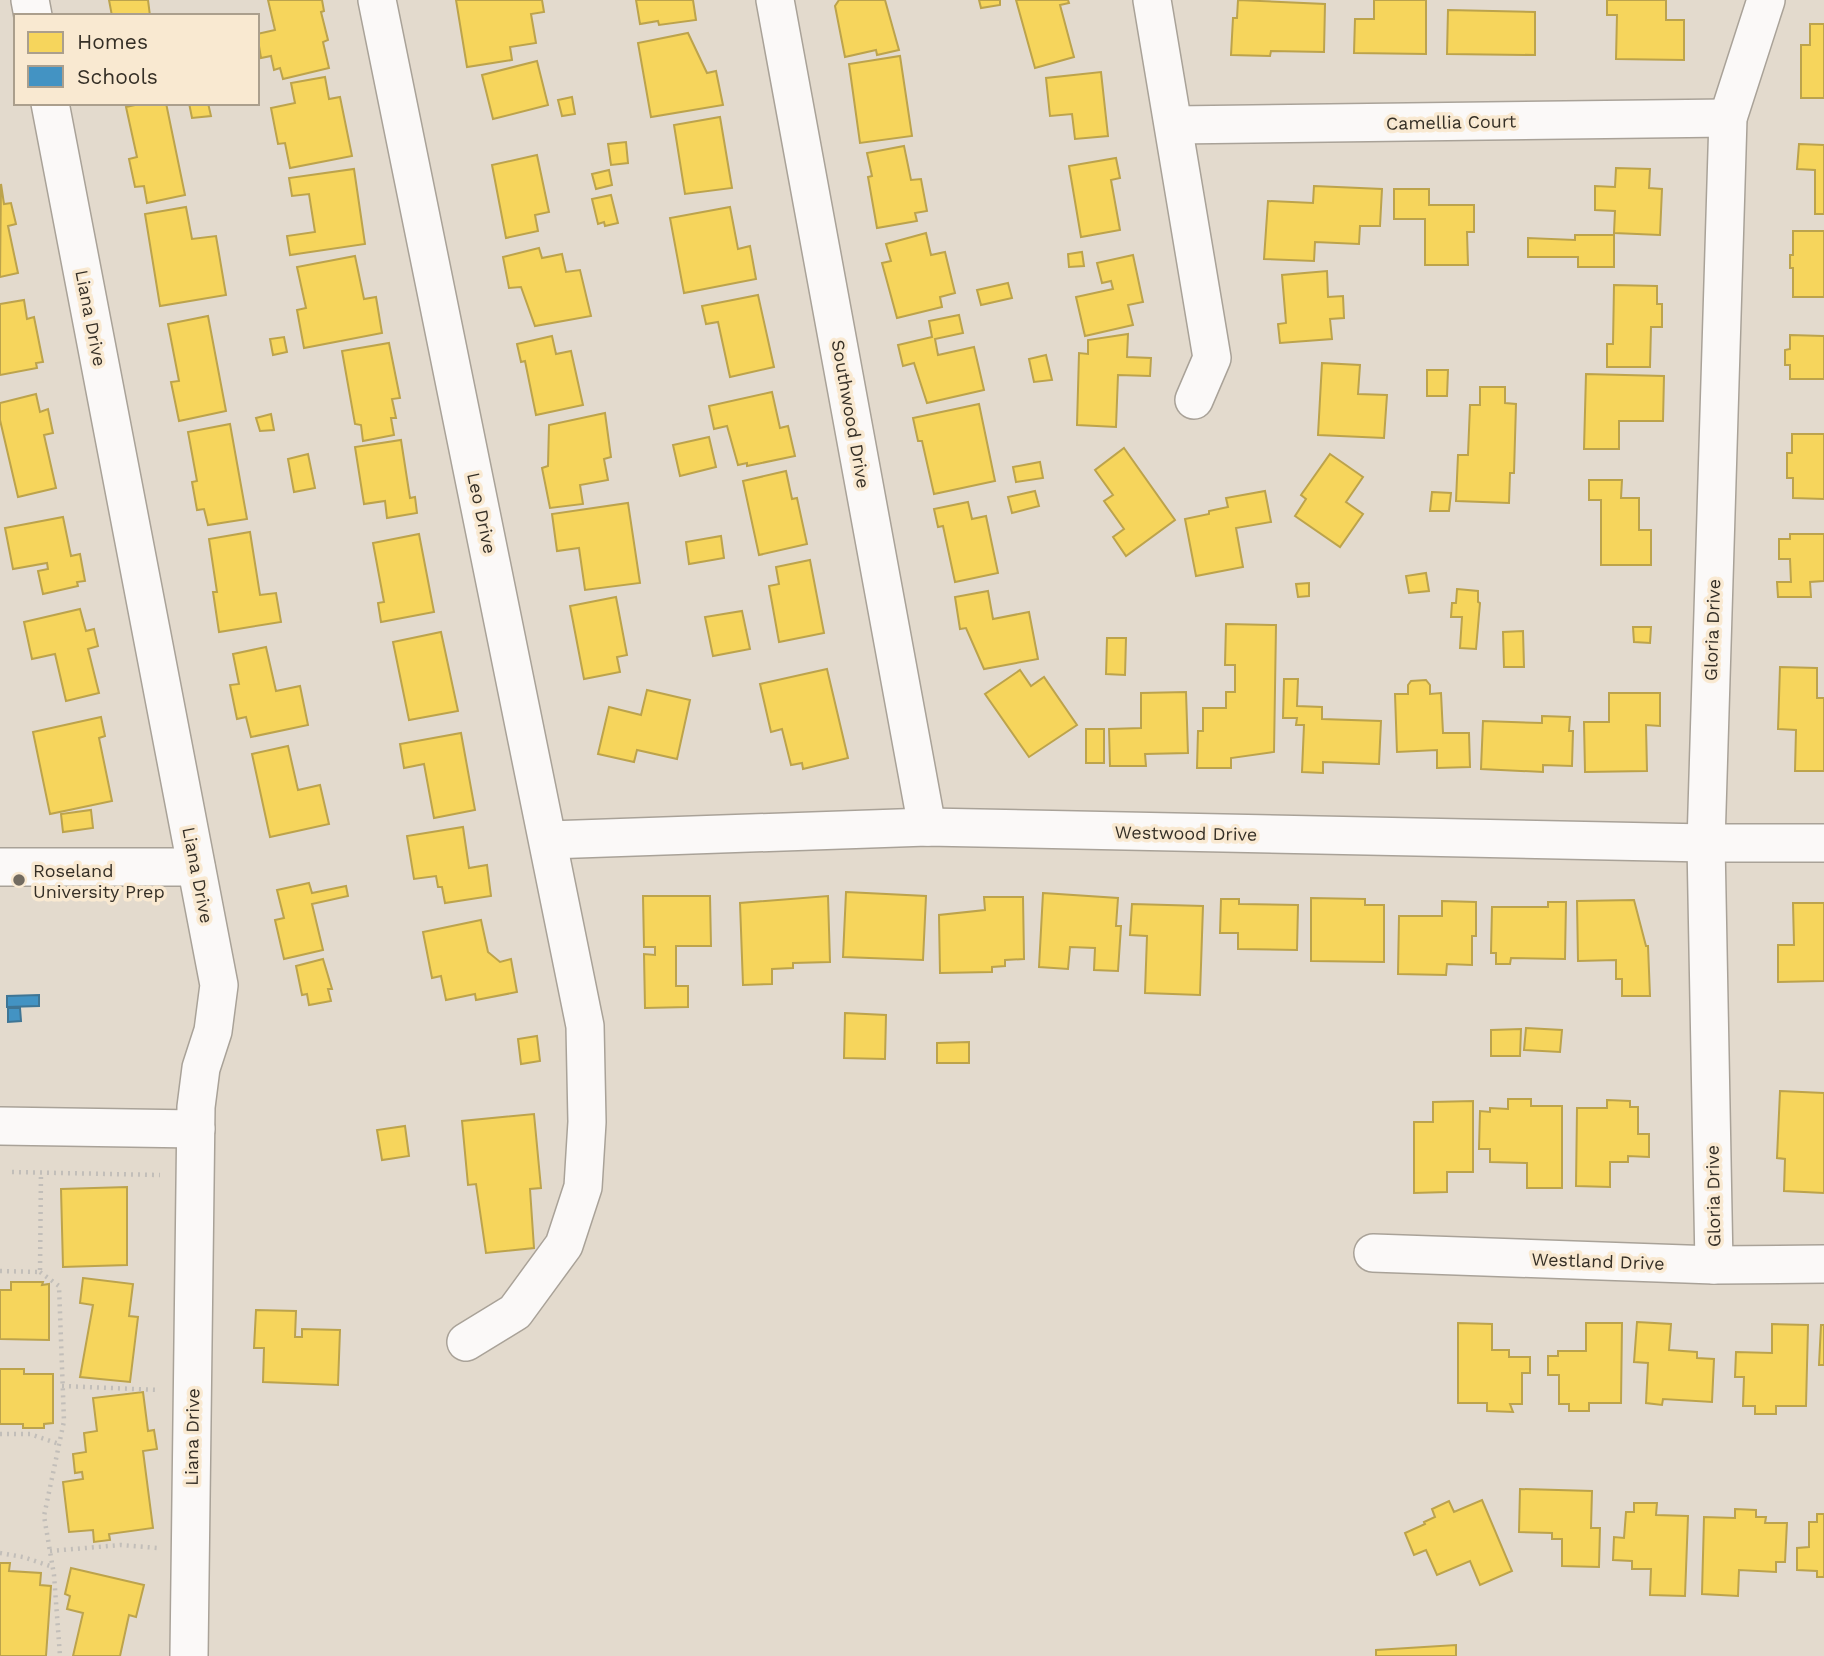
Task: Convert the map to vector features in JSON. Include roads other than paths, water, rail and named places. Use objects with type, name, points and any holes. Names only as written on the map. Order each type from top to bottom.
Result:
[{"type":"street","name":"Leo Drive","points":[[377,0],[585,1026],[587,1122],[583,1187],[564,1245],[515,1312],[466,1342]]},
{"type":"street","name":"Southwood Drive","points":[[775,0],[926,828]]},
{"type":"street","points":[[1152,0],[1212,358],[1194,401]]},
{"type":"street","name":"Gloria Drive","points":[[1714,1265],[1706,844],[1728,118],[1766,0]]},
{"type":"street","name":"Liana Drive","points":[[50,105],[219,985],[213,1031],[201,1068],[196,1129],[189,1656]]},
{"type":"street","name":"Camellia Court","points":[[1174,125],[1728,118]]},
{"type":"street","name":"Westwood Drive","points":[[549,840],[926,828],[1706,844],[1824,843]]},
{"type":"street","points":[[12,871],[196,867]]},
{"type":"street","points":[[0,1126],[196,1129]]},
{"type":"street","name":"Westland Drive","points":[[1373,1253],[1714,1265],[1824,1264]]},
{"type":"place","name":"Roseland University Prep","points":[[19,880]]}]
